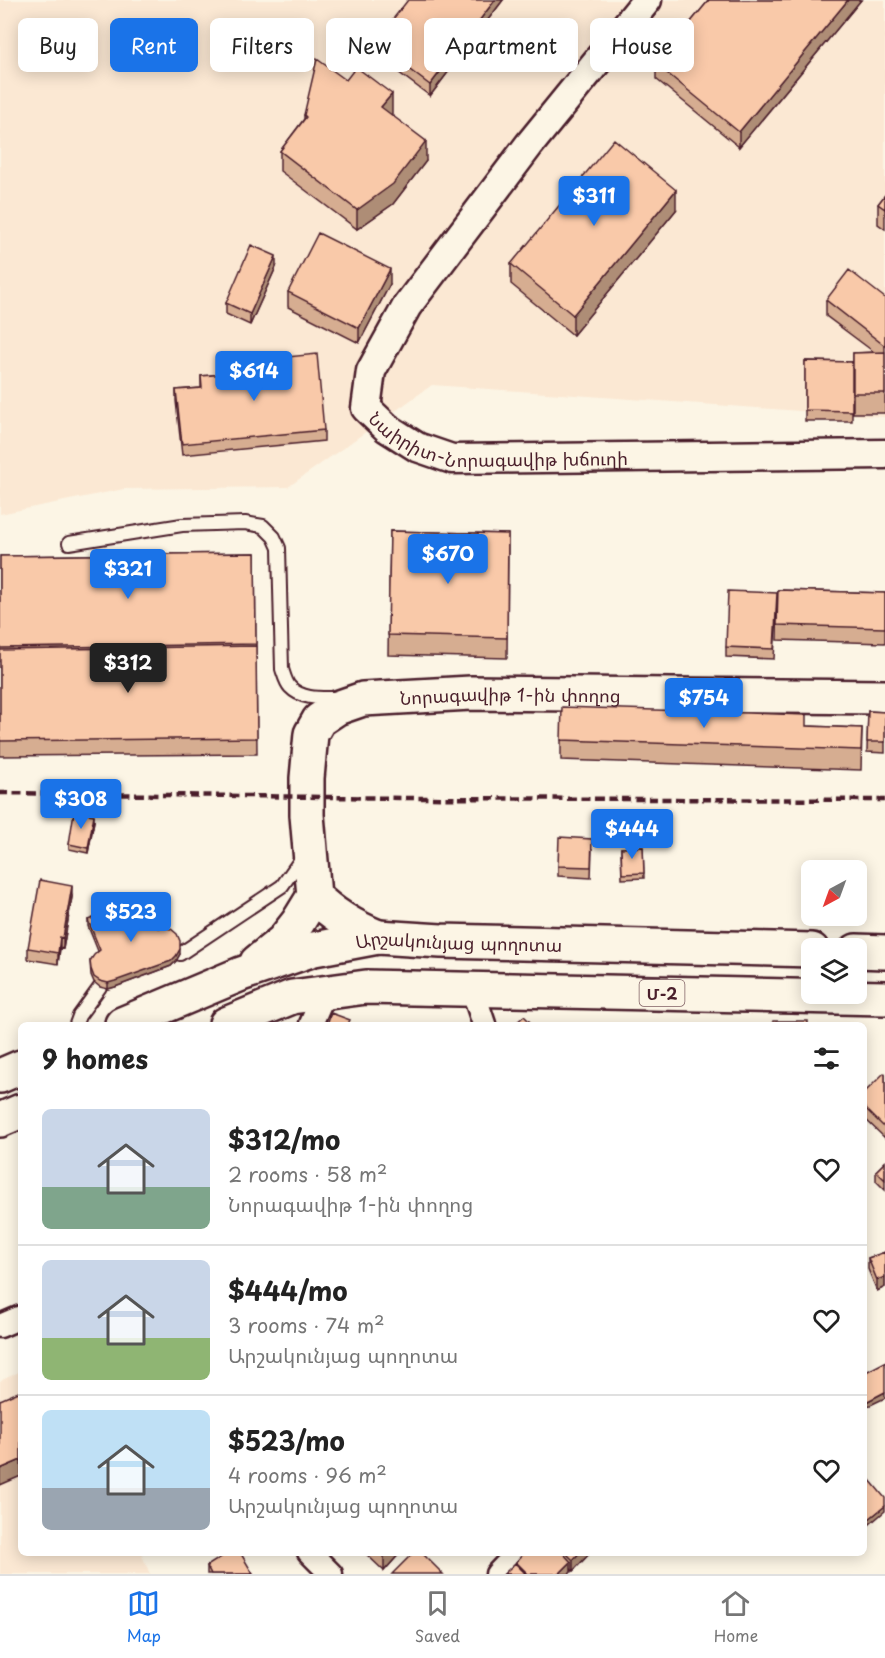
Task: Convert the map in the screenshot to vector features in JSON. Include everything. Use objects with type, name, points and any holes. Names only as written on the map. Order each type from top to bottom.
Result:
[{"type":"main road","name":"Նորագավիթ 1-ին փողոց","points":[[314,949],[314,896],[307,815],[311,734],[319,720],[337,708],[363,699],[471,693],[885,697]]},
{"type":"main road","points":[[242,974],[283,941],[314,896],[345,922],[378,937]]},
{"type":"main road","name":"Արշակունյաց պողոտա","points":[[127,1022],[242,974],[314,949],[378,937],[441,941],[801,950]]},
{"type":"main road","points":[[292,997],[314,949]]},
{"type":"main road","points":[[867,951],[885,952]]},
{"type":"main road","name":"Մ-2","points":[[245,1021],[292,997],[366,987],[885,998]]},
{"type":"main road","points":[[0,1076],[18,1068]]},
{"type":"main road","points":[[0,1120],[18,1112]]},
{"type":"street","name":"Նաիրիտ-Նորագավիթ խճուղի","points":[[646,0],[529,145],[407,306],[371,371],[366,408],[387,428],[417,447],[452,459],[885,453]]},
{"type":"street","points":[[471,988],[483,1022]]},
{"type":"street","points":[[311,1022],[326,992]]},
{"type":"street","points":[[0,1326],[18,1318]]},
{"type":"street","points":[[313,1556],[331,1574]]},
{"type":"street","points":[[497,1574],[514,1556]]},
{"type":"lane","points":[[69,543],[182,525],[245,523],[263,526],[274,537],[279,549],[282,669],[289,686],[298,694],[311,698],[363,699]]},
{"type":"lane","points":[[180,954],[282,886],[310,846]]},
{"type":"lane","points":[[77,1022],[100,987]]},
{"type":"shaded area","points":[[0,0],[885,0],[885,417],[432,385],[288,487],[124,489],[0,514]]},
{"type":"shaded area","points":[[18,1372],[18,1556],[142,1556],[150,1574],[0,1574],[0,1381]]},
{"type":"building","points":[[408,0],[495,0],[481,18],[424,18],[424,72],[440,72],[430,85],[412,72],[412,18],[394,18]]},
{"type":"building","points":[[709,0],[848,0],[739,132],[666,72],[694,72],[694,18]]},
{"type":"building","points":[[317,59],[326,66],[326,72],[335,72],[346,80],[352,72],[363,72],[392,94],[381,107],[426,141],[393,184],[357,210],[280,151],[306,117],[304,115]]},
{"type":"building","points":[[614,139],[676,190],[573,315],[511,264]]},
{"type":"building","points":[[885,195],[885,209],[878,204]]},
{"type":"building","points":[[318,233],[390,269],[359,328],[288,292]]},
{"type":"building","points":[[251,245],[276,256],[250,314],[226,303]]},
{"type":"building","points":[[849,270],[885,298],[885,346],[826,300]]},
{"type":"building","points":[[885,352],[885,393],[853,393],[853,353]]},
{"type":"building","points":[[317,354],[324,430],[182,444],[176,390],[202,388],[201,376],[248,372],[247,361]]},
{"type":"building","points":[[805,361],[852,362],[852,411],[805,410]]},
{"type":"building","points":[[390,531],[508,534],[507,638],[388,635]]},
{"type":"building","points":[[255,553],[256,644],[0,648],[0,556]]},
{"type":"building","points":[[778,590],[885,593],[885,628],[777,625]]},
{"type":"building","points":[[728,591],[777,593],[774,649],[726,647]]},
{"type":"building","points":[[256,646],[257,738],[0,741],[0,650]]},
{"type":"building","points":[[562,707],[806,715],[806,726],[862,728],[861,750],[561,740]]},
{"type":"building","points":[[868,711],[885,712],[885,742],[867,742]]},
{"type":"building","points":[[74,812],[94,815],[88,848],[69,844]]},
{"type":"building","points":[[559,837],[592,839],[591,867],[558,866]]},
{"type":"building","points":[[643,847],[644,873],[622,874],[621,848]]},
{"type":"building","points":[[40,880],[72,886],[63,938],[60,937],[58,953],[28,948]]},
{"type":"building","points":[[147,898],[158,928],[171,929],[177,934],[180,949],[171,961],[108,983],[100,981],[94,977],[91,969],[90,961],[100,950],[88,920]]},
{"type":"building","points":[[331,1013],[350,1020],[349,1022],[328,1022]]},
{"type":"building","points":[[524,1016],[530,1022],[517,1022]]},
{"type":"building","points":[[773,1021],[808,1021],[808,1022]]},
{"type":"building","points":[[885,1074],[885,1128],[867,1110],[867,1090]]},
{"type":"building","points":[[885,1162],[885,1180],[876,1171]]},
{"type":"building","points":[[885,1252],[885,1277],[877,1280],[868,1258]]},
{"type":"building","points":[[885,1362],[885,1392],[867,1401],[867,1371]]},
{"type":"building","points":[[18,1392],[18,1461],[0,1469],[0,1400]]},
{"type":"building","points":[[867,1477],[885,1498],[885,1506],[867,1521]]},
{"type":"building","points":[[223,1556],[242,1556],[253,1574],[211,1574],[207,1566]]},
{"type":"building","points":[[410,1556],[425,1556],[443,1574],[392,1574]]},
{"type":"building","points":[[521,1556],[566,1556],[571,1562],[559,1574],[528,1574],[516,1562]]},
{"type":"building","points":[[515,1563],[526,1574],[504,1574]]},
{"type":"railway","points":[[0,793],[885,800]]}]
